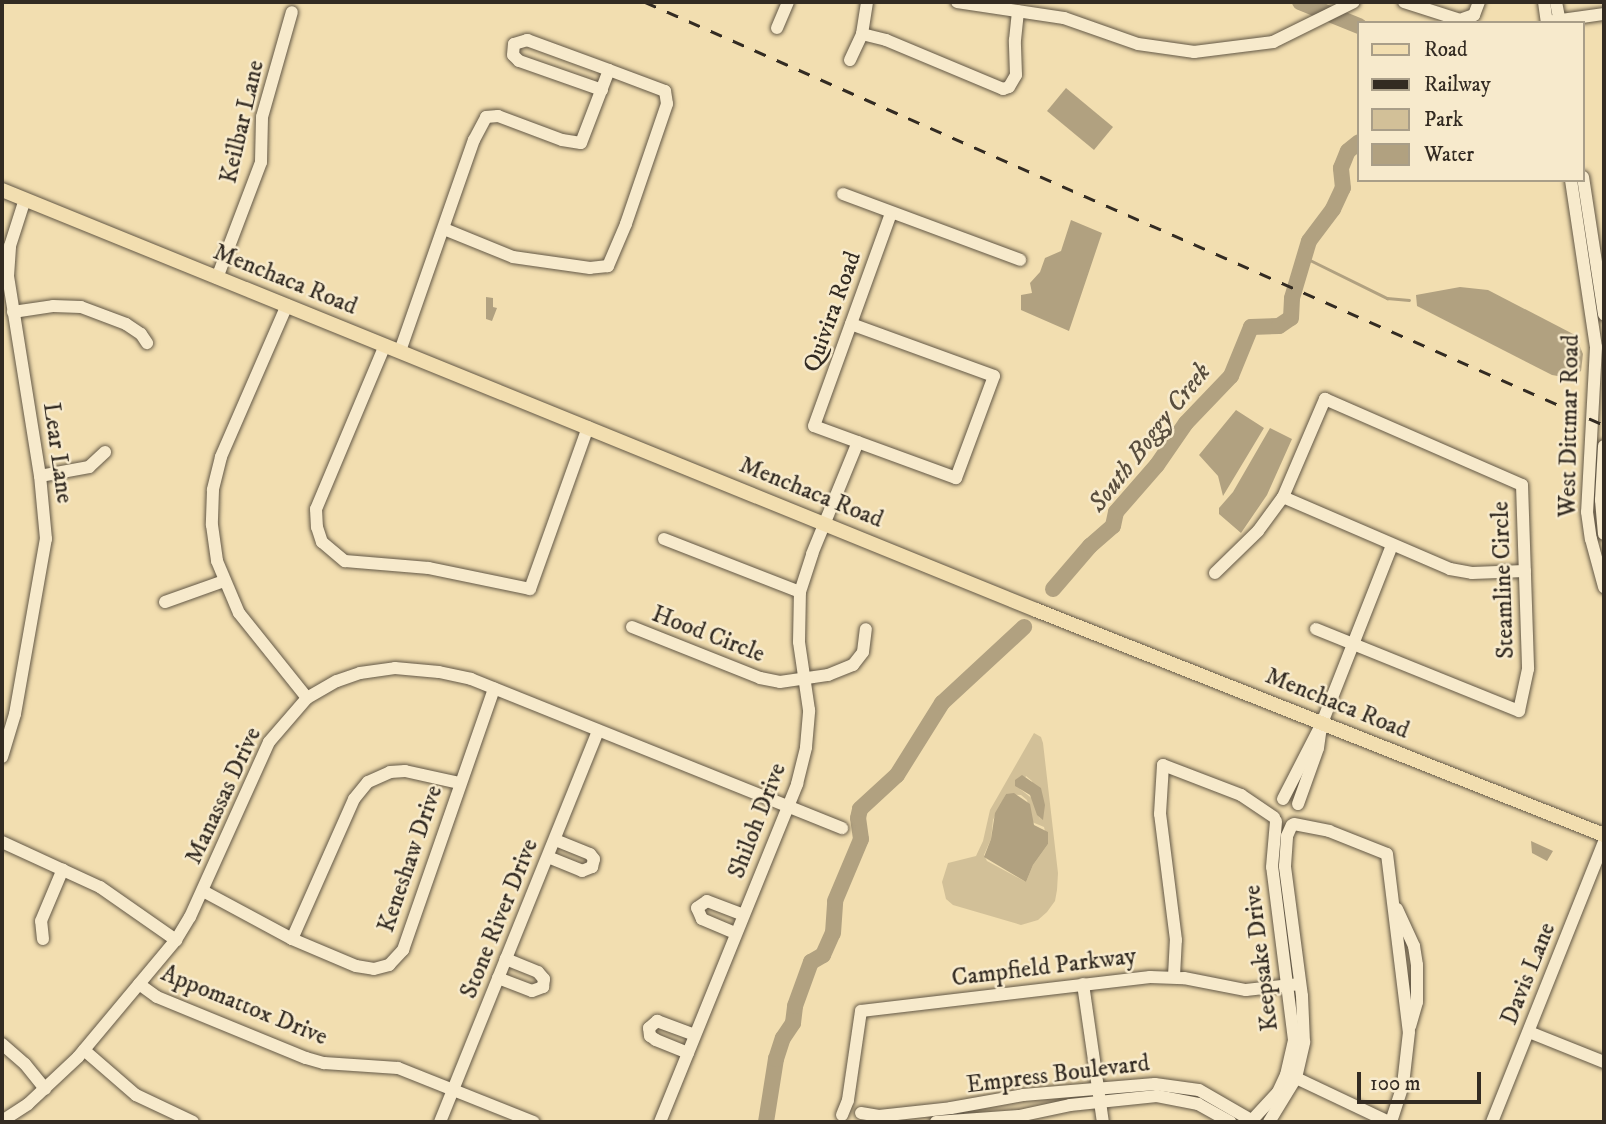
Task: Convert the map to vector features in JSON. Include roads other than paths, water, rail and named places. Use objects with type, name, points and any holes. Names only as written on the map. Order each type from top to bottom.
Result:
[{"type":"main road","name":"Menchaca Road","points":[[2,190],[1036,610],[1604,835]]},
{"type":"street","points":[[777,28],[788,2]]},
{"type":"street","points":[[850,60],[862,34],[867,2]]},
{"type":"street","points":[[957,2],[1077,21],[1138,44],[1181,52],[1249,47],[1285,36],[1354,2]]},
{"type":"street","points":[[1404,2],[1460,20],[1474,15],[1479,2]]},
{"type":"street","points":[[1544,2],[1553,21]]},
{"type":"street","points":[[1553,21],[1556,2]]},
{"type":"street","points":[[862,34],[886,40],[1003,89],[1014,82],[1016,75],[1018,11]]},
{"type":"street","name":"Keilbar Lane","points":[[217,278],[261,162],[264,109],[292,12]]},
{"type":"street","points":[[1559,21],[1604,14]]},
{"type":"street","points":[[444,229],[513,257],[590,268],[608,266],[639,188],[668,97],[665,92],[651,84],[527,40],[514,44],[513,55],[519,61],[602,90]]},
{"type":"street","points":[[400,351],[474,140],[486,117],[498,116],[580,144],[609,70]]},
{"type":"street","name":"West Dittmar Road","points":[[1571,182],[1599,323],[1587,490],[1604,587]]},
{"type":"street","name":"West Dittmar Road","points":[[1584,182],[1604,314]]},
{"type":"street","points":[[843,194],[1020,260]]},
{"type":"street","name":"Lear Lane","points":[[2,757],[15,714],[44,557],[45,517],[13,312],[8,257],[25,200]]},
{"type":"street","name":"Quivira Road","points":[[858,442],[814,426],[891,213]]},
{"type":"street","points":[[288,305],[225,445],[216,476],[213,534],[224,581],[249,627],[307,698]]},
{"type":"street","points":[[13,312],[53,306],[81,307],[126,324],[141,334],[148,343]]},
{"type":"street","points":[[851,324],[994,376],[956,478],[858,442]]},
{"type":"street","points":[[385,345],[316,509],[317,527],[323,542],[345,561],[429,568],[530,589],[588,427]]},
{"type":"street","name":"Steamline Circle","points":[[1215,573],[1258,531],[1283,497],[1325,399],[1522,485],[1528,669],[1519,711],[1317,629]]},
{"type":"street","name":"Shiloh Drive","points":[[660,1122],[788,807],[806,747],[809,710],[799,642],[800,592],[811,554],[827,523],[858,442]]},
{"type":"street","name":"West Dittmar Road","points":[[1604,446],[1601,500],[1604,534]]},
{"type":"street","points":[[40,476],[89,467],[106,452]]},
{"type":"street","points":[[1283,497],[1461,572],[1525,571]]},
{"type":"street","points":[[664,539],[800,592]]},
{"type":"street","points":[[1275,819],[1274,808],[1281,800],[1322,723],[1392,545]]},
{"type":"street","points":[[165,602],[224,581]]},
{"type":"street","name":"Hood Circle","points":[[632,627],[760,678],[780,682],[838,673],[853,665],[863,652],[866,629]]},
{"type":"street","name":"Manassas Drive","points":[[2,1121],[46,1089],[84,1050],[176,940],[203,891],[261,756],[279,728],[307,698],[348,677],[395,668],[457,676],[494,688],[842,828]]},
{"type":"street","name":"Keneshaw Drive","points":[[203,891],[292,939],[366,968],[381,968],[395,961],[403,950],[494,688]]},
{"type":"street","points":[[2,712],[15,714]]},
{"type":"street","points":[[1293,824],[1300,815],[1298,806],[1318,748],[1322,723]]},
{"type":"street","name":"Stone River Drive","points":[[440,1122],[598,731]]},
{"type":"street","points":[[1174,976],[1177,940],[1160,814],[1163,765],[1241,795],[1281,800],[1298,806],[1329,831]]},
{"type":"street","points":[[292,939],[354,799],[368,782],[390,772],[405,771],[459,783]]},
{"type":"street","points":[[1241,795],[1283,826],[1293,824],[1329,831],[1387,854],[1395,906],[1414,946],[1417,1002],[1409,1032],[1403,1085],[1390,1122],[1296,1078]]},
{"type":"street","name":"Keepsake Drive","points":[[1253,1121],[1278,1092],[1292,1056],[1293,1022],[1286,986],[1272,867],[1275,819]]},
{"type":"street","name":"Keepsake Drive","points":[[1269,1122],[1296,1078],[1304,1042],[1300,984],[1285,866],[1287,836],[1293,824]]},
{"type":"street","points":[[548,857],[582,871],[592,867],[594,859],[590,854],[555,840]]},
{"type":"street","points":[[2,842],[111,893],[176,940]]},
{"type":"street","name":"Davis Lane","points":[[1492,1122],[1604,842]]},
{"type":"street","points":[[43,939],[41,921],[62,869]]},
{"type":"street","points":[[736,933],[702,919],[697,908],[707,901],[743,915]]},
{"type":"street","points":[[498,978],[531,991],[543,987],[544,979],[538,972],[506,959]]},
{"type":"street","name":"Campfield Parkway","points":[[840,1119],[851,1080],[861,1011],[1174,976],[1246,990],[1300,984]]},
{"type":"street","name":"Appomattox Drive","points":[[139,984],[157,997],[306,1058],[324,1063],[385,1066],[534,1122]]},
{"type":"street","points":[[1083,985],[1103,1122]]},
{"type":"street","points":[[688,1053],[656,1040],[650,1035],[649,1028],[657,1021],[695,1035]]},
{"type":"street","points":[[1528,1032],[1604,1062]]},
{"type":"street","points":[[2,1044],[24,1063],[46,1089]]},
{"type":"street","points":[[84,1050],[136,1095],[193,1122]]},
{"type":"street","name":"Campfield Parkway","points":[[851,1080],[863,1116]]},
{"type":"street","name":"Empress Boulevard","points":[[936,1122],[1019,1116],[1155,1084],[1189,1087],[1212,1096],[1253,1121]]},
{"type":"street","name":"Empress Boulevard","points":[[840,1119],[850,1111],[863,1116],[878,1116],[951,1108],[1023,1095],[1100,1095],[1173,1097],[1198,1104],[1230,1122]]},
{"type":"water","points":[[1066,88],[1113,127],[1094,150],[1047,111]]},
{"type":"water","points":[[1071,220],[1102,233],[1069,331],[1021,310],[1021,295],[1032,293],[1030,283],[1040,272],[1045,258],[1061,251]]},
{"type":"water","points":[[1460,287],[1488,290],[1575,335],[1583,354],[1581,371],[1569,378],[1552,375],[1417,306],[1416,295]]},
{"type":"water","points":[[486,297],[493,298],[493,307],[497,308],[492,321],[486,319]]},
{"type":"water","points":[[1236,410],[1264,428],[1223,496],[1218,476],[1199,455]]},
{"type":"water","points":[[1270,428],[1292,439],[1267,495],[1241,533],[1219,514],[1219,508],[1233,492]]},
{"type":"water","points":[[1022,775],[1041,788],[1045,805],[1043,820],[1037,815],[1030,795],[1015,786],[1015,780]]},
{"type":"water","points":[[1014,793],[1030,804],[1034,825],[1048,832],[1048,844],[1033,865],[1026,882],[984,857],[991,839],[995,813],[1006,794]]},
{"type":"water","points":[[1531,841],[1553,851],[1547,861],[1532,853]]},
{"type":"waterway","name":"South Boggy Creek","points":[[1300,2],[1358,26]]},
{"type":"waterway","name":"South Boggy Creek","points":[[1053,589],[1090,546],[1113,526],[1116,512],[1157,465],[1186,423],[1231,376],[1251,327],[1279,326],[1291,318],[1292,298],[1309,241],[1333,209],[1343,188],[1341,168],[1348,151],[1358,143]]},
{"type":"waterway","points":[[1304,257],[1387,298],[1409,300]]},
{"type":"waterway","name":"South Boggy Creek","points":[[766,1122],[776,1059],[783,1038],[793,1023],[795,1006],[811,962],[823,955],[833,933],[835,901],[861,839],[858,818],[860,809],[897,775],[942,703],[1024,627]]},
{"type":"railway","points":[[645,2],[1604,425]]}]
